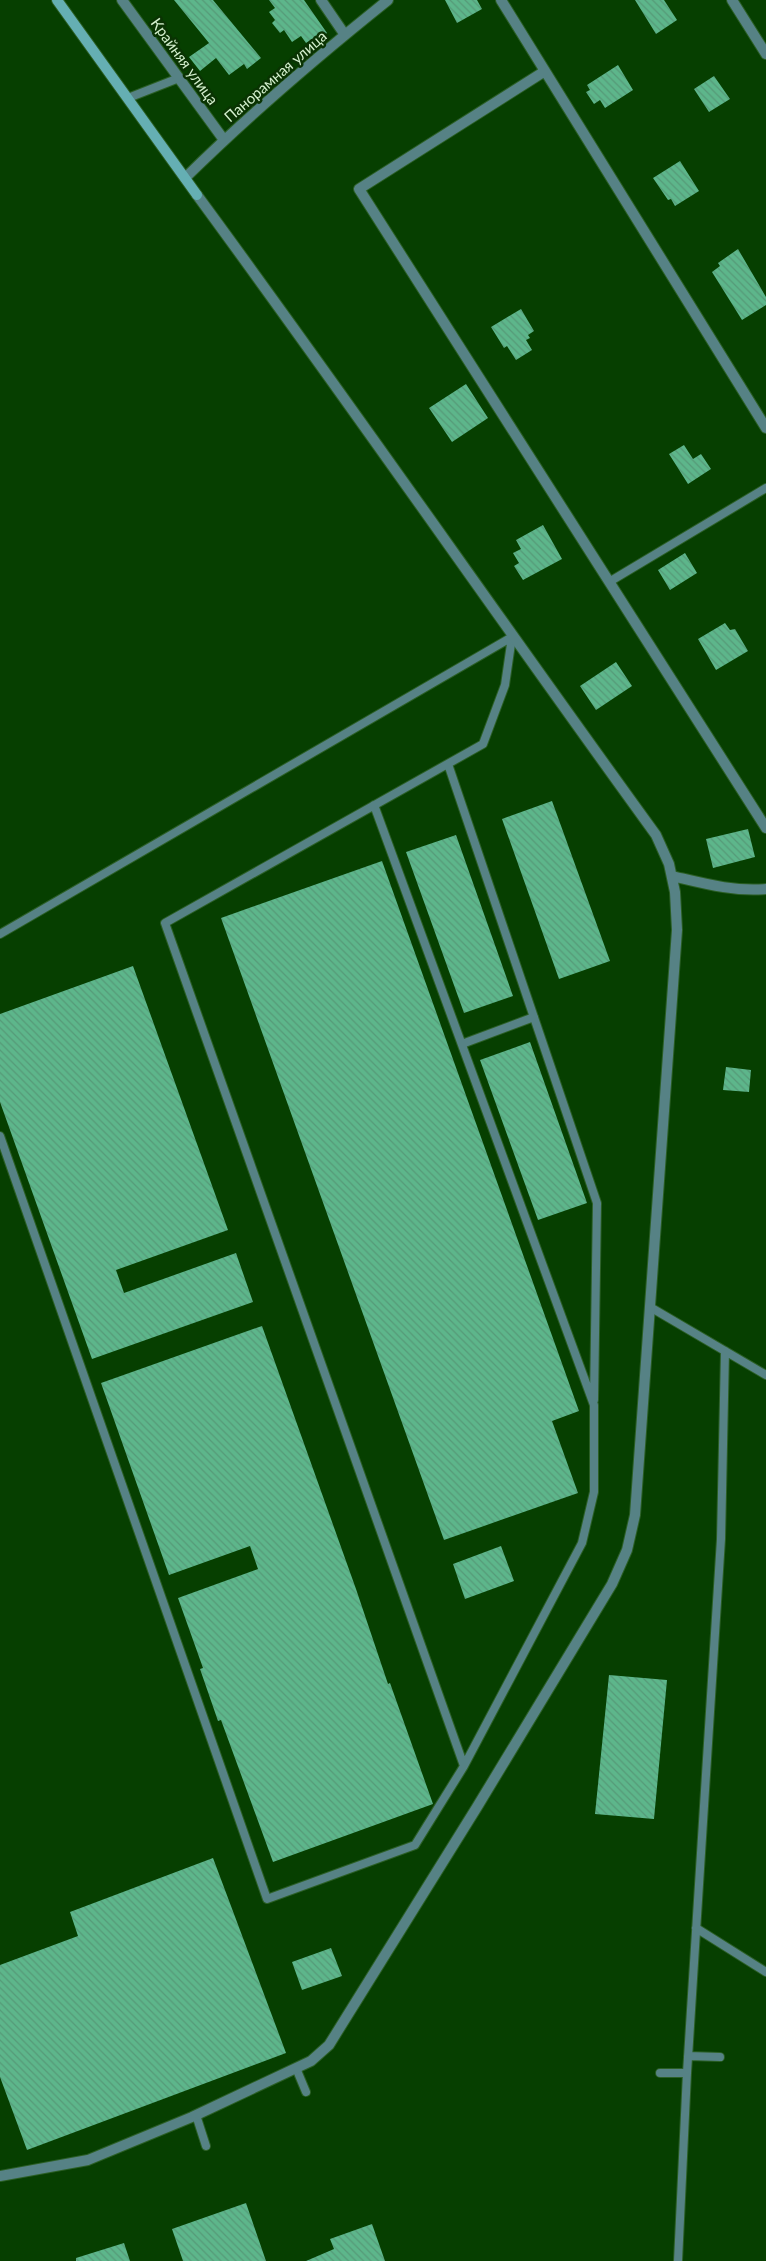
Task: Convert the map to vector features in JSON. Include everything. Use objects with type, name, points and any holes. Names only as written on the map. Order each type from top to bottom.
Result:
[{"type":"street","points":[[0,2176],[88,2160],[196,2115],[311,2061],[329,2045],[345,2022],[612,1584],[626,1550],[635,1515],[677,930],[675,892],[672,876],[669,864],[656,835],[512,637],[316,356],[197,196],[57,0]]},
{"type":"street","name":"Крайняя улица","points":[[122,0],[224,140]]},
{"type":"street","points":[[321,0],[345,35]]},
{"type":"street","name":"Панорамная улица","points":[[185,178],[224,140],[388,0]]},
{"type":"street","points":[[501,0],[766,428]]},
{"type":"street","points":[[732,0],[766,54]]},
{"type":"street","points":[[544,71],[359,189],[766,828]]},
{"type":"street","points":[[672,876],[715,886],[754,890],[766,889]]},
{"type":"lane","points":[[128,98],[179,78]]},
{"type":"lane","points":[[610,582],[766,488]]},
{"type":"lane","points":[[464,1766],[165,923],[483,744],[505,685],[512,637]]},
{"type":"lane","points":[[0,934],[512,637]]},
{"type":"lane","points":[[0,1136],[267,1899],[415,1845],[464,1766],[582,1543],[594,1492],[597,1203],[448,764]]},
{"type":"lane","points":[[374,806],[594,1405]]},
{"type":"lane","points":[[462,1044],[534,1017]]},
{"type":"lane","points":[[650,1307],[766,1375]]},
{"type":"lane","points":[[678,2261],[688,2056],[721,1539],[725,1351]]},
{"type":"lane","points":[[696,1928],[766,1972]]},
{"type":"lane","points":[[688,2056],[720,2057]]},
{"type":"lane","points":[[296,2068],[306,2092]]},
{"type":"lane","points":[[660,2073],[687,2073]]},
{"type":"lane","points":[[196,2115],[206,2146]]},
{"type":"building","points":[[174,0],[213,0],[261,58],[247,69],[244,64],[229,75],[216,58],[200,71],[189,57],[209,43]]},
{"type":"building","points":[[269,0],[304,0],[327,33],[315,43],[312,39],[306,43],[301,36],[292,42],[284,30],[280,33],[272,23],[275,20],[269,12],[275,8]]},
{"type":"building","points":[[445,0],[477,0],[482,9],[457,23]]},
{"type":"building","points":[[635,0],[664,0],[677,20],[656,34]]},
{"type":"building","points":[[618,65],[633,90],[605,108],[600,100],[594,104],[586,92],[590,90],[587,85]]},
{"type":"building","points":[[714,76],[730,99],[709,112],[694,89]]},
{"type":"building","points":[[680,161],[699,191],[675,206],[671,199],[668,200],[653,178]]},
{"type":"building","points":[[738,249],[766,297],[766,305],[742,320],[712,272],[720,266],[718,263]]},
{"type":"building","points":[[521,309],[534,331],[528,335],[530,338],[526,340],[532,350],[516,360],[507,346],[504,348],[491,327]]},
{"type":"building","points":[[466,384],[488,418],[452,442],[429,408]]},
{"type":"building","points":[[684,445],[693,459],[701,454],[711,469],[688,484],[669,454]]},
{"type":"building","points":[[543,525],[562,559],[523,580],[514,566],[519,563],[513,553],[521,549],[516,540]]},
{"type":"building","points":[[685,553],[697,573],[670,590],[658,570]]},
{"type":"building","points":[[725,623],[730,630],[735,629],[748,651],[716,670],[698,639]]},
{"type":"building","points":[[616,662],[632,686],[596,710],[580,686]]},
{"type":"building","points":[[552,801],[610,961],[559,979],[502,819]]},
{"type":"building","points":[[748,829],[755,857],[713,868],[706,839]]},
{"type":"building","points":[[456,835],[513,996],[464,1013],[406,852]]},
{"type":"building","points":[[382,861],[579,1411],[552,1421],[578,1493],[444,1540],[221,918]]},
{"type":"building","points":[[133,966],[228,1230],[116,1270],[124,1293],[236,1253],[253,1302],[92,1359],[0,1102],[0,1014]]},
{"type":"building","points":[[530,1042],[587,1203],[538,1220],[480,1060]]},
{"type":"building","points":[[726,1067],[751,1070],[749,1092],[723,1090]]},
{"type":"building","points":[[262,1326],[388,1684],[390,1683],[433,1804],[273,1862],[221,1720],[218,1721],[200,1669],[203,1668],[178,1598],[258,1569],[250,1546],[169,1575],[101,1383]]},
{"type":"building","points":[[501,1546],[514,1581],[465,1599],[453,1564]]},
{"type":"building","points":[[609,1675],[667,1680],[654,1819],[595,1814]]},
{"type":"building","points":[[213,1858],[286,2053],[27,2150],[0,2077],[0,1965],[78,1936],[70,1912]]},
{"type":"building","points":[[331,1948],[342,1976],[302,1990],[292,1962]]},
{"type":"building","points":[[246,2203],[266,2261],[183,2261],[172,2229]]},
{"type":"building","points":[[372,2224],[385,2261],[306,2261],[334,2249],[330,2239]]},
{"type":"building","points":[[124,2243],[130,2261],[76,2261],[76,2258]]}]
